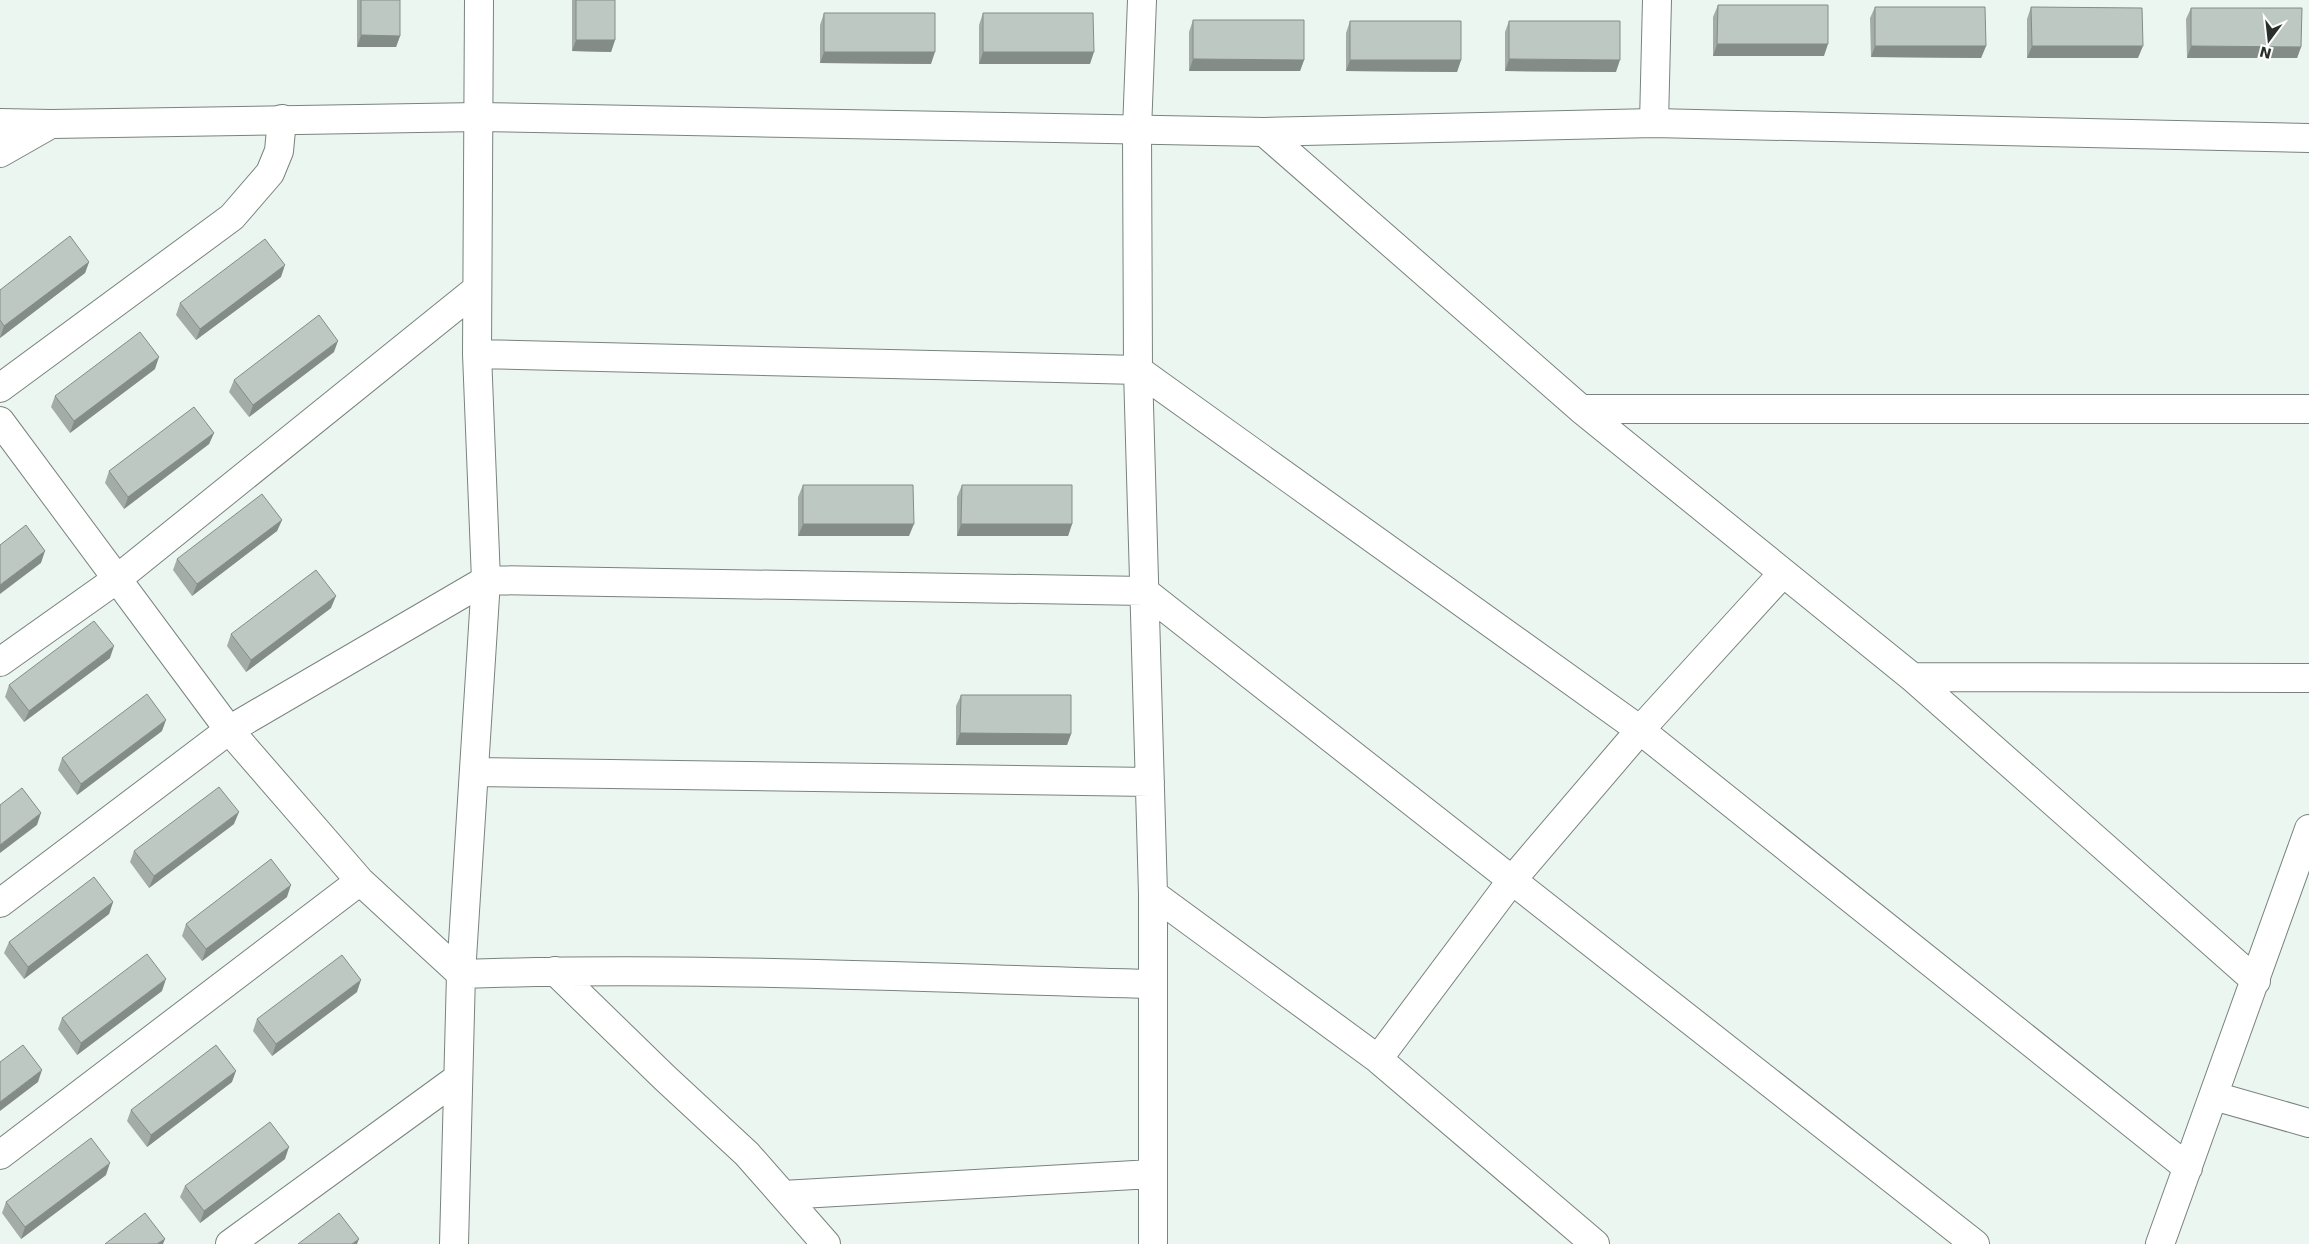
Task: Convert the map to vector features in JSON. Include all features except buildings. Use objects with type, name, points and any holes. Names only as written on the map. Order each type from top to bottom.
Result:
[{"type":"street","points":[[454,1244],[461,974],[486,580],[477,354],[479,0]]},
{"type":"street","points":[[1142,0],[1137,130],[1138,370],[1153,894],[1153,1244]]},
{"type":"street","points":[[1654,124],[1657,0]]},
{"type":"street","points":[[0,123],[51,124],[282,118],[478,117],[1264,132],[1654,124],[2309,138]]},
{"type":"street","points":[[0,388],[232,217],[270,173],[278,151],[282,118]]},
{"type":"street","points":[[0,153],[51,124]]},
{"type":"street","points":[[1264,132],[1580,409],[1912,677],[2256,981]]},
{"type":"street","points":[[0,662],[117,579],[477,289]]},
{"type":"street","points":[[477,354],[1138,370],[1640,730],[2188,1168]]},
{"type":"street","points":[[1580,409],[2309,409]]},
{"type":"street","points":[[0,421],[229,730],[360,881],[461,974],[555,971],[679,971],[1152,984]]},
{"type":"street","points":[[1378,1059],[1512,880],[1640,730],[1783,573]]},
{"type":"street","points":[[0,903],[229,730],[486,580],[1144,591],[1975,1244]]},
{"type":"street","points":[[1912,677],[2309,678]]},
{"type":"street","points":[[475,772],[1150,782]]},
{"type":"street","points":[[2160,1244],[2308,837]]},
{"type":"street","points":[[0,1155],[360,881]]},
{"type":"street","points":[[1153,894],[1378,1059],[1595,1244]]},
{"type":"street","points":[[555,971],[665,1078],[747,1154],[826,1244]]},
{"type":"street","points":[[230,1244],[458,1078]]},
{"type":"street","points":[[2214,1096],[2309,1123]]},
{"type":"street","points":[[784,1195],[1152,1174]]}]
